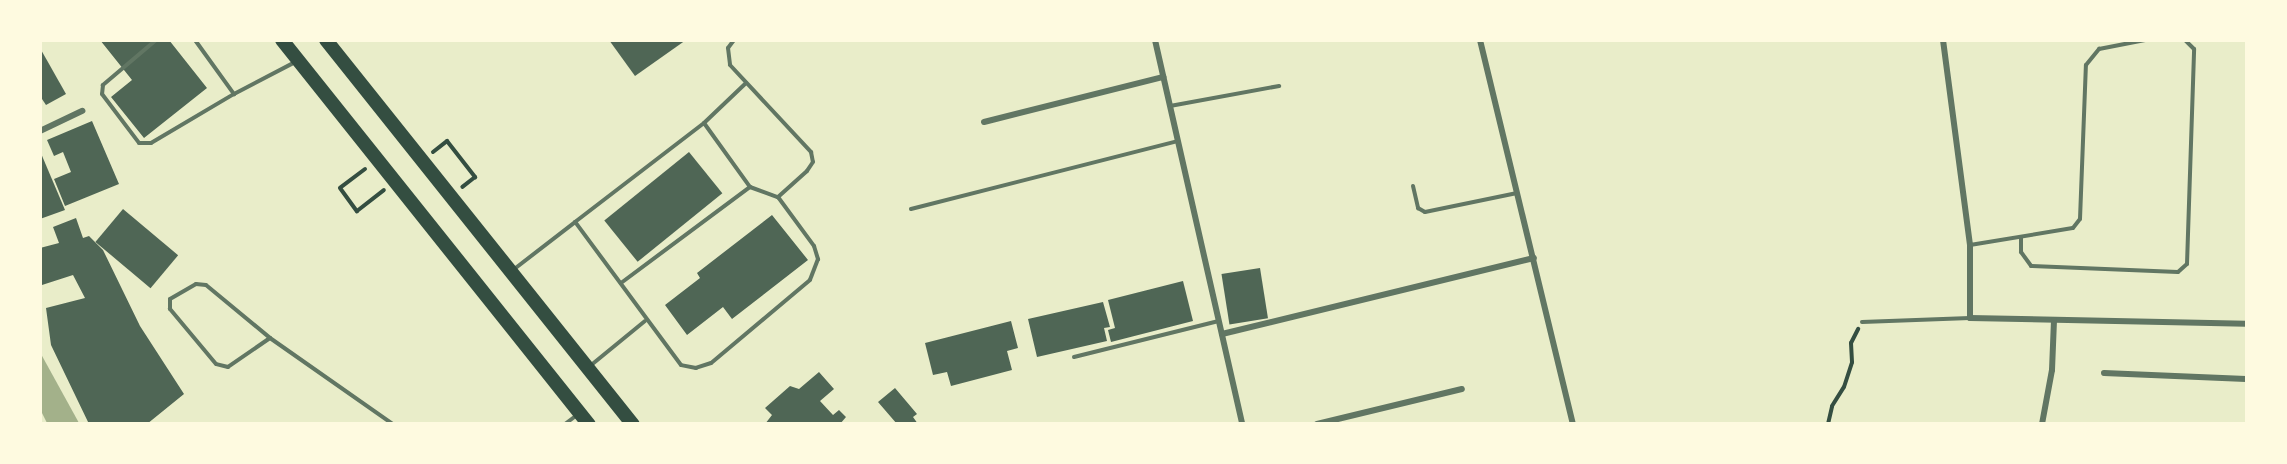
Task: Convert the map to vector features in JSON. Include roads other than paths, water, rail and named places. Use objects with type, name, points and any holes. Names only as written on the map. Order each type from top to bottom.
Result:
[{"type":"highway","points":[[282,40],[585,418]]},
{"type":"highway","points":[[326,40],[633,423]]},
{"type":"street","points":[[1155,40],[1242,423]]},
{"type":"street","points":[[1480,40],[1573,423]]},
{"type":"street","points":[[1943,40],[1970,245],[1970,318],[2247,324]]},
{"type":"street","points":[[984,122],[1163,77]]},
{"type":"street","points":[[40,131],[82,111]]},
{"type":"street","points":[[1222,334],[1534,258]]},
{"type":"street","points":[[2042,423],[2052,370],[2054,320]]},
{"type":"street","points":[[2104,373],[2247,379]]},
{"type":"street","points":[[1317,423],[1462,389]]},
{"type":"lane","points":[[156,40],[103,85],[102,94],[138,143],[151,143],[234,94],[297,61]]},
{"type":"lane","points":[[195,40],[234,94]]},
{"type":"lane","points":[[734,40],[727,57],[746,83],[811,152],[813,162],[807,171],[778,197]]},
{"type":"lane","points":[[1970,245],[2073,228],[2080,219],[2086,65],[2099,49],[2145,40]]},
{"type":"lane","points":[[2021,237],[2021,252],[2031,266],[2178,272],[2187,264],[2194,48],[2185,40]]},
{"type":"lane","points":[[512,271],[704,123],[746,83]]},
{"type":"lane","points":[[1170,106],[1280,86]]},
{"type":"lane","points":[[575,222],[621,283],[645,321],[681,365],[696,368],[711,363],[810,280],[818,259],[814,246],[778,197],[750,187],[704,123]]},
{"type":"lane","points":[[911,209],[1177,141]]},
{"type":"lane","points":[[1413,186],[1418,208],[1425,212],[1519,193]]},
{"type":"lane","points":[[621,283],[750,187]]},
{"type":"lane","points":[[270,338],[228,367],[216,364],[170,309],[170,299],[196,284],[206,285],[270,338],[393,423]]},
{"type":"lane","points":[[1862,322],[1970,318]]},
{"type":"lane","points":[[589,367],[645,321]]},
{"type":"lane","points":[[1074,357],[1218,321]]},
{"type":"lane","points":[[565,423],[585,418]]}]
